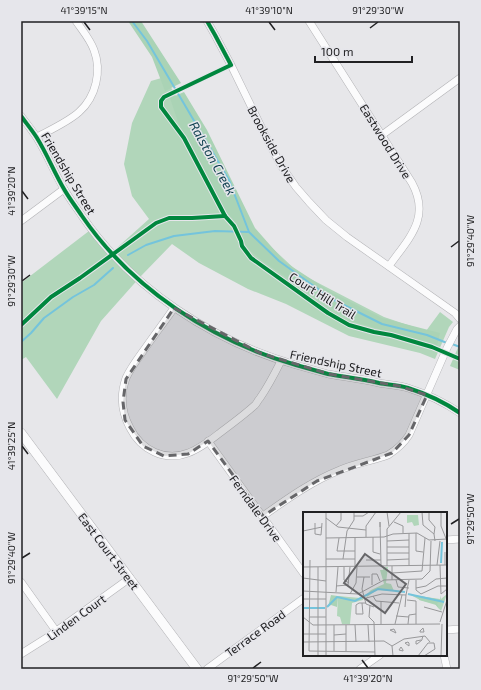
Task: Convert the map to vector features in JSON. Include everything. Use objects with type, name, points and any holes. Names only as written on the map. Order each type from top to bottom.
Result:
[{"type":"street","points":[[36,137],[73,117],[84,106],[94,89],[97,80],[97,60],[90,41],[76,21]]},
{"type":"street","name":"Brookside Drive","points":[[207,21],[231,65],[268,141],[282,167],[296,187],[333,227],[454,313],[460,319]]},
{"type":"street","name":"Eastwood Drive","points":[[309,21],[416,191],[420,206],[419,216],[414,231],[389,266]]},
{"type":"street","points":[[382,135],[460,78]]},
{"type":"street","name":"Friendship Street","points":[[21,116],[36,137],[64,189],[83,218],[112,254],[139,280],[174,308],[241,346],[281,361],[329,374],[399,386],[427,395],[460,413]]},
{"type":"street","points":[[21,221],[64,189]]},
{"type":"street","points":[[174,308],[132,366],[126,379],[123,391],[123,410],[125,420],[134,436],[142,446],[153,452],[164,456],[188,454],[240,419],[255,404],[272,380],[281,361]]},
{"type":"street","points":[[262,516],[317,481],[349,466],[392,453],[405,441],[447,348],[460,326]]},
{"type":"street","name":"East Court Street","points":[[21,433],[198,669]]},
{"type":"street","name":"Ferndale Drive","points":[[208,441],[303,573]]},
{"type":"street","points":[[447,540],[460,539]]},
{"type":"street","name":"Linden Court","points":[[21,654],[130,578]]},
{"type":"street","points":[[21,582],[56,631]]},
{"type":"street","name":"Terrace Road","points":[[207,669],[303,599]]},
{"type":"street","points":[[447,630],[460,629]]},
{"type":"street","points":[[360,669],[379,656]]},
{"type":"street","points":[[444,656],[447,669]]},
{"type":"highlighted area","points":[[174,308],[260,353],[329,374],[399,386],[427,395],[409,435],[392,453],[317,481],[263,516],[208,441],[188,454],[164,456],[143,446],[125,420],[123,402],[126,379]]},
{"type":"green space","points":[[128,21],[141,21],[181,83],[165,91],[152,57]]},
{"type":"green space","points":[[165,77],[253,230],[299,273],[384,317],[426,331],[440,312],[453,322],[449,327],[435,359],[420,353],[349,336],[286,304],[248,289],[199,263],[172,244],[101,321],[57,399],[26,357],[21,360],[21,283],[89,231],[110,254],[149,219],[132,196],[124,164],[132,123],[151,81]]},
{"type":"green space","points":[[184,92],[207,130],[255,228],[285,262],[331,292],[382,318],[440,333],[437,346],[351,321],[264,262],[246,247],[235,222],[223,208],[178,122],[170,98]]},
{"type":"green space","points":[[460,343],[460,370],[450,366]]},
{"type":"waterway","name":"Ralston Creek","points":[[132,21],[147,41],[229,180],[249,232],[279,261],[332,299],[382,324],[427,335],[447,343]]},
{"type":"waterway","points":[[128,255],[146,245],[174,236],[215,231],[249,232]]},
{"type":"waterway","points":[[21,342],[44,318],[73,297],[94,285],[113,268]]},
{"type":"waterway","name":"Ralston Creek","points":[[452,344],[460,347]]},
{"type":"cycle path","name":"Court Hill Trail","points":[[207,21],[231,65],[164,97],[161,101],[161,107],[184,138],[225,216],[234,226],[242,246],[251,258],[328,313],[349,325],[432,347],[460,359]]},
{"type":"cycle path","points":[[21,116],[41,144],[68,196],[102,242],[125,267],[176,309],[205,327],[234,342],[265,355],[328,374],[408,388],[448,405],[460,413]]},
{"type":"cycle path","points":[[21,325],[51,297],[156,223],[169,218],[225,216]]}]
